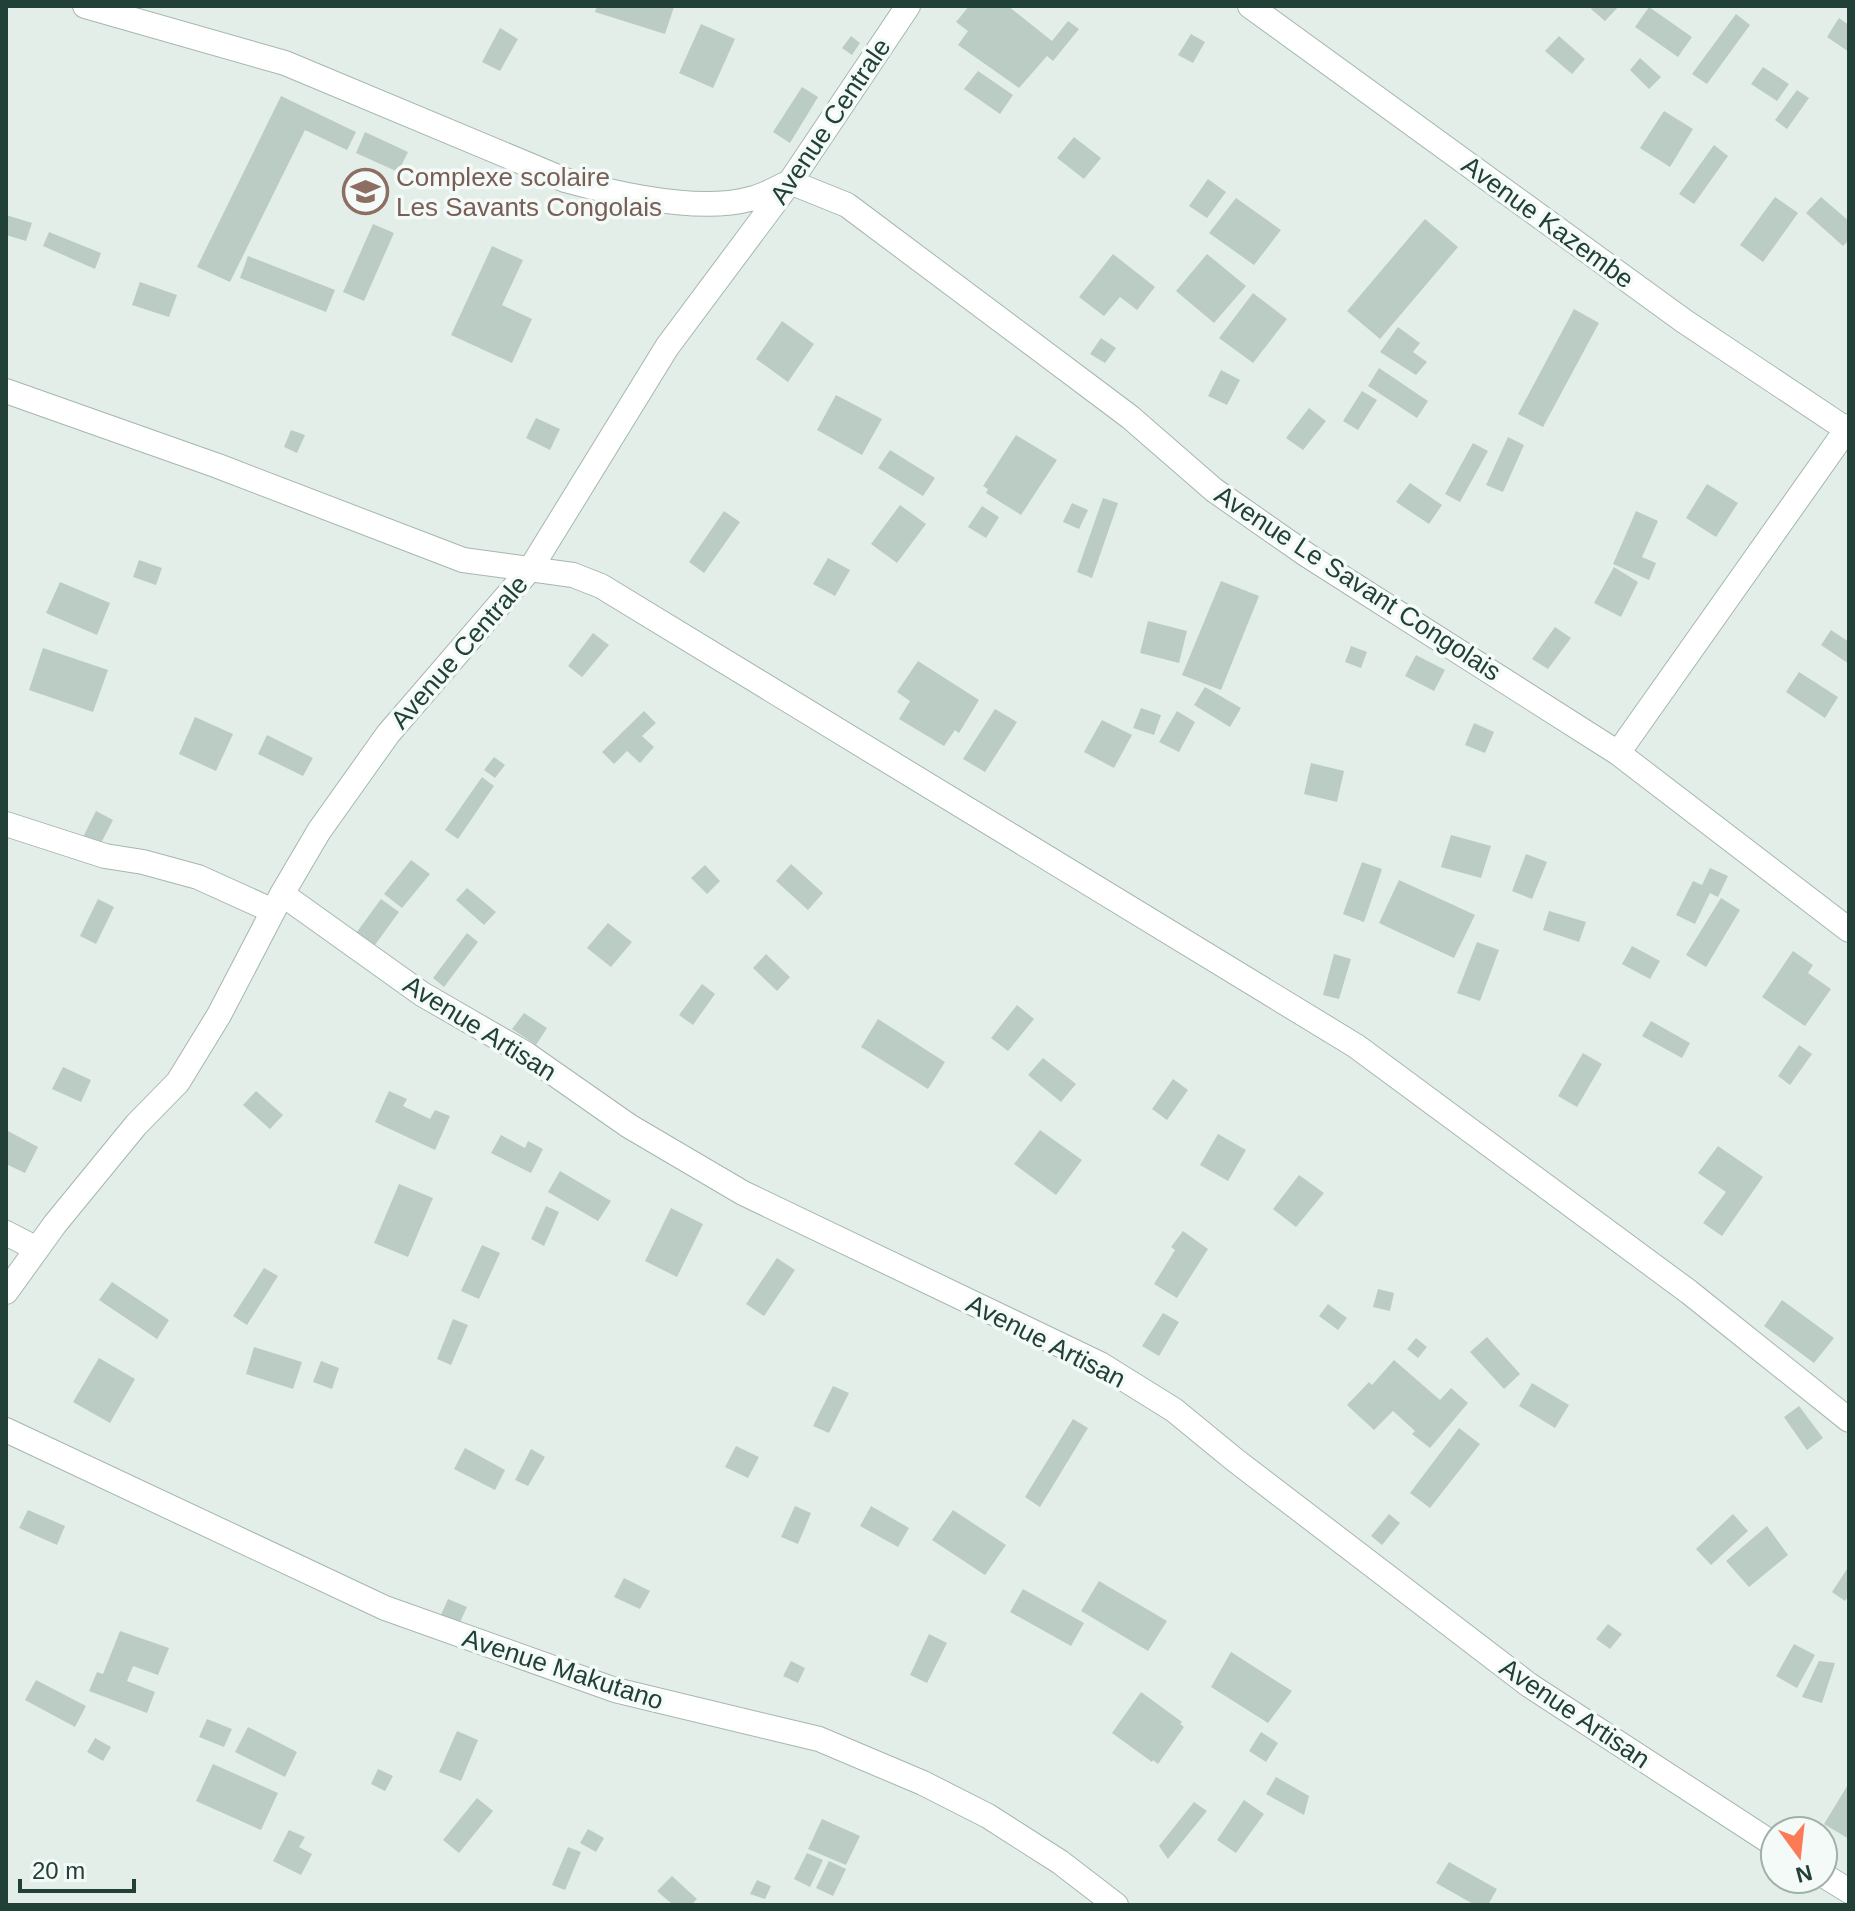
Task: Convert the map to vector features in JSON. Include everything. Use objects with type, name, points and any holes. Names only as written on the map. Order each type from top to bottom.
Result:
[{"type":"street","points":[[85,6],[285,63],[565,180],[613,193],[662,201],[718,203],[750,199],[790,182]]},
{"type":"street","name":"Avenue Centrale","points":[[6,1292],[136,1125],[178,1082],[219,1015],[319,831],[388,734],[531,568],[667,347],[790,182],[908,6]]},
{"type":"street","name":"Avenue Kazembe","points":[[1250,6],[1684,321],[1848,429]]},
{"type":"street","name":"Avenue Le Savant Congolais","points":[[790,182],[847,205],[1130,417],[1214,490],[1307,555],[1618,753],[1849,930]]},
{"type":"street","points":[[6,391],[218,466],[463,560],[573,575],[601,586],[1356,1046],[1689,1292],[1849,1420]]},
{"type":"street","points":[[1618,753],[1848,429]]},
{"type":"street","name":"Avenue Artisan","points":[[6,824],[105,856],[143,862],[278,902],[422,994],[526,1054],[629,1126],[743,1193],[1100,1364],[1174,1410],[1529,1685],[1759,1835]]},
{"type":"street","points":[[6,1233],[37,1249]]},
{"type":"street","name":"Avenue Makutano","points":[[6,1430],[385,1608],[615,1690],[819,1739],[923,1783],[988,1816],[1060,1862],[1116,1905]]},
{"type":"building","points":[[597,6],[674,7],[665,34],[595,12]]},
{"type":"building","points":[[969,6],[1008,6],[1052,41],[1068,21],[1079,29],[1053,61],[1047,56],[1019,88],[958,45],[968,31],[956,22]]},
{"type":"building","points":[[1593,6],[1619,6],[1605,21],[1591,9]]},
{"type":"building","points":[[1649,7],[1692,37],[1678,57],[1635,27]]},
{"type":"building","points":[[1736,14],[1750,25],[1707,84],[1692,74]]},
{"type":"building","points":[[1839,18],[1849,25],[1849,52],[1827,37]]},
{"type":"building","points":[[701,24],[735,39],[713,88],[679,73]]},
{"type":"building","points":[[500,28],[518,39],[500,71],[482,62]]},
{"type":"building","points":[[1191,34],[1205,42],[1193,63],[1178,55]]},
{"type":"building","points":[[851,36],[860,43],[852,55],[842,48]]},
{"type":"building","points":[[1559,36],[1585,59],[1572,74],[1545,51]]},
{"type":"building","points":[[1640,58],[1661,77],[1649,89],[1630,70]]},
{"type":"building","points":[[1763,67],[1789,84],[1777,101],[1751,84]]},
{"type":"building","points":[[978,71],[1013,95],[1000,114],[964,89]]},
{"type":"building","points":[[802,87],[818,97],[790,143],[773,132]]},
{"type":"building","points":[[1797,90],[1809,98],[1787,129],[1775,120]]},
{"type":"building","points":[[281,96],[356,132],[347,150],[305,130],[230,282],[197,267]]},
{"type":"building","points":[[1664,111],[1693,129],[1670,167],[1640,148]]},
{"type":"building","points":[[365,132],[408,152],[398,172],[356,153]]},
{"type":"building","points":[[1074,137],[1101,158],[1084,179],[1057,158]]},
{"type":"building","points":[[1714,145],[1728,156],[1694,204],[1679,194]]},
{"type":"building","points":[[1208,179],[1226,192],[1207,218],[1189,206]]},
{"type":"building","points":[[1775,197],[1798,213],[1763,262],[1740,245]]},
{"type":"building","points":[[1821,197],[1849,221],[1849,240],[1843,246],[1806,213]]},
{"type":"building","points":[[1236,198],[1281,230],[1254,265],[1209,233]]},
{"type":"building","points":[[6,215],[32,223],[26,241],[6,235]]},
{"type":"building","points":[[1425,219],[1458,247],[1380,339],[1347,311]]},
{"type":"building","points":[[373,224],[394,233],[364,301],[343,292]]},
{"type":"building","points":[[49,232],[101,253],[95,269],[43,246]]},
{"type":"building","points":[[492,246],[523,260],[502,305],[532,319],[512,363],[451,335]]},
{"type":"building","points":[[1113,254],[1155,287],[1137,310],[1120,297],[1104,316],[1079,297]]},
{"type":"building","points":[[1207,254],[1246,286],[1214,323],[1176,291]]},
{"type":"building","points":[[248,256],[335,290],[326,312],[240,278]]},
{"type":"building","points":[[140,282],[177,295],[169,317],[132,305]]},
{"type":"building","points":[[1253,293],[1287,319],[1253,363],[1219,338]]},
{"type":"building","points":[[1574,309],[1599,323],[1543,427],[1518,414]]},
{"type":"building","points":[[782,321],[814,344],[788,382],[756,359]]},
{"type":"building","points":[[1398,327],[1420,343],[1413,352],[1427,362],[1416,375],[1380,352]]},
{"type":"building","points":[[1101,338],[1116,348],[1105,363],[1090,354]]},
{"type":"building","points":[[1379,368],[1428,401],[1417,418],[1368,386]]},
{"type":"building","points":[[1221,370],[1240,380],[1227,405],[1208,396]]},
{"type":"building","points":[[1362,391],[1377,400],[1358,430],[1343,421]]},
{"type":"building","points":[[836,395],[882,419],[862,455],[817,430]]},
{"type":"building","points":[[1309,408],[1326,421],[1303,450],[1286,438]]},
{"type":"building","points":[[536,418],[560,429],[550,450],[526,438]]},
{"type":"building","points":[[291,430],[305,435],[297,453],[284,447]]},
{"type":"building","points":[[1016,435],[1057,460],[1021,515],[986,493],[988,489],[983,486]]},
{"type":"building","points":[[1508,437],[1524,445],[1503,492],[1486,485]]},
{"type":"building","points":[[1473,443],[1488,451],[1460,502],[1445,494]]},
{"type":"building","points":[[890,450],[935,478],[923,496],[878,468]]},
{"type":"building","points":[[1410,483],[1442,505],[1429,524],[1396,502]]},
{"type":"building","points":[[1707,484],[1738,503],[1716,537],[1686,518]]},
{"type":"building","points":[[1103,498],[1118,503],[1092,578],[1077,572]]},
{"type":"building","points":[[1072,503],[1088,510],[1079,529],[1063,522]]},
{"type":"building","points":[[900,505],[926,524],[897,563],[871,544]]},
{"type":"building","points":[[982,506],[999,517],[986,538],[968,527]]},
{"type":"building","points":[[724,511],[740,522],[704,573],[689,562]]},
{"type":"building","points":[[1636,511],[1658,521],[1642,557],[1656,563],[1649,580],[1613,564]]},
{"type":"building","points":[[828,558],[850,570],[835,596],[813,584]]},
{"type":"building","points":[[139,560],[162,568],[156,585],[133,577]]},
{"type":"building","points":[[1614,567],[1638,582],[1621,617],[1594,603]]},
{"type":"building","points":[[1221,581],[1259,596],[1221,690],[1182,675]]},
{"type":"building","points":[[60,582],[110,603],[97,635],[46,613]]},
{"type":"building","points":[[1148,621],[1187,631],[1179,663],[1140,653]]},
{"type":"building","points":[[1555,627],[1571,638],[1548,669],[1532,659]]},
{"type":"building","points":[[1831,630],[1849,642],[1849,664],[1821,645]]},
{"type":"building","points":[[593,633],[609,645],[582,677],[568,666]]},
{"type":"building","points":[[1351,646],[1367,652],[1361,668],[1345,662]]},
{"type":"building","points":[[43,648],[108,670],[93,712],[29,690]]},
{"type":"building","points":[[1416,655],[1445,670],[1434,691],[1405,676]]},
{"type":"building","points":[[918,661],[979,700],[959,733],[955,730],[944,746],[899,719],[910,701],[897,692]]},
{"type":"building","points":[[1799,672],[1838,697],[1825,718],[1786,692]]},
{"type":"building","points":[[1205,687],[1241,708],[1230,727],[1194,705]]},
{"type":"building","points":[[1141,708],[1161,715],[1154,735],[1133,728]]},
{"type":"building","points":[[995,709],[1017,722],[985,772],[963,759]]},
{"type":"building","points":[[644,711],[656,723],[642,736],[654,747],[640,763],[627,751],[614,764],[602,752]]},
{"type":"building","points":[[1177,711],[1195,722],[1179,752],[1159,742]]},
{"type":"building","points":[[195,717],[233,734],[216,771],[179,754]]},
{"type":"building","points":[[1102,720],[1132,735],[1114,768],[1084,752]]},
{"type":"building","points":[[1474,723],[1494,732],[1485,753],[1465,745]]},
{"type":"building","points":[[267,735],[313,758],[303,776],[258,754]]},
{"type":"building","points":[[494,757],[505,765],[495,778],[484,770]]},
{"type":"building","points":[[1311,763],[1344,771],[1337,802],[1304,794]]},
{"type":"building","points":[[482,777],[494,786],[458,839],[445,830]]},
{"type":"building","points":[[96,811],[113,820],[100,845],[83,837]]},
{"type":"building","points":[[1451,835],[1491,846],[1481,878],[1441,867]]},
{"type":"building","points":[[1526,854],[1547,862],[1532,899],[1512,891]]},
{"type":"building","points":[[411,860],[430,874],[402,908],[384,894]]},
{"type":"building","points":[[1362,862],[1382,869],[1364,922],[1343,914]]},
{"type":"building","points":[[791,864],[823,893],[808,910],[776,881]]},
{"type":"building","points":[[705,865],[720,881],[707,894],[691,878]]},
{"type":"building","points":[[1710,868],[1728,876],[1718,897],[1710,893],[1695,924],[1676,915],[1693,881],[1702,885]]},
{"type":"building","points":[[1399,880],[1475,915],[1454,958],[1379,923]]},
{"type":"building","points":[[467,888],[496,912],[484,925],[456,900]]},
{"type":"building","points":[[1721,898],[1740,910],[1706,967],[1686,955]]},
{"type":"building","points":[[98,899],[114,907],[96,944],[80,936]]},
{"type":"building","points":[[381,899],[399,912],[372,949],[354,936]]},
{"type":"building","points":[[1549,911],[1586,922],[1579,942],[1543,930]]},
{"type":"building","points":[[608,923],[632,942],[611,967],[587,948]]},
{"type":"building","points":[[467,933],[478,942],[444,987],[433,978]]},
{"type":"building","points":[[1477,942],[1499,950],[1480,1001],[1457,993]]},
{"type":"building","points":[[1632,946],[1660,961],[1650,979],[1622,964]]},
{"type":"building","points":[[1793,951],[1813,965],[1808,973],[1831,989],[1805,1026],[1762,997]]},
{"type":"building","points":[[766,954],[790,977],[777,991],[753,968]]},
{"type":"building","points":[[1334,954],[1351,959],[1339,999],[1323,995]]},
{"type":"building","points":[[702,984],[715,994],[693,1025],[679,1015]]},
{"type":"building","points":[[1017,1005],[1034,1019],[1008,1051],[991,1038]]},
{"type":"building","points":[[524,1013],[547,1028],[536,1045],[512,1029]]},
{"type":"building","points":[[878,1019],[945,1062],[928,1089],[861,1047]]},
{"type":"building","points":[[1651,1021],[1690,1043],[1682,1058],[1642,1036]]},
{"type":"building","points":[[1799,1045],[1812,1054],[1790,1085],[1778,1076]]},
{"type":"building","points":[[1583,1053],[1602,1064],[1577,1107],[1558,1096]]},
{"type":"building","points":[[1043,1058],[1076,1084],[1061,1102],[1028,1075]]},
{"type":"building","points":[[63,1067],[91,1080],[81,1102],[52,1089]]},
{"type":"building","points":[[1173,1079],[1188,1090],[1167,1120],[1152,1109]]},
{"type":"building","points":[[256,1091],[283,1115],[270,1129],[243,1105]]},
{"type":"building","points":[[389,1091],[407,1099],[403,1106],[430,1119],[435,1110],[450,1116],[435,1150],[375,1122]]},
{"type":"building","points":[[6,1130],[38,1147],[25,1173],[6,1164]]},
{"type":"building","points":[[1040,1130],[1082,1160],[1056,1195],[1014,1164]]},
{"type":"building","points":[[1218,1134],[1246,1150],[1228,1181],[1200,1165]]},
{"type":"building","points":[[501,1135],[525,1148],[528,1141],[543,1149],[531,1173],[491,1153]]},
{"type":"building","points":[[1718,1146],[1763,1177],[1722,1236],[1703,1223],[1726,1192],[1698,1173]]},
{"type":"building","points":[[560,1171],[611,1201],[598,1221],[548,1192]]},
{"type":"building","points":[[1299,1175],[1324,1193],[1296,1227],[1273,1209]]},
{"type":"building","points":[[399,1184],[433,1198],[408,1257],[374,1243]]},
{"type":"building","points":[[546,1206],[559,1212],[544,1246],[531,1239]]},
{"type":"building","points":[[671,1208],[703,1224],[677,1277],[645,1261]]},
{"type":"building","points":[[1183,1231],[1208,1249],[1177,1298],[1154,1284],[1175,1250],[1171,1247]]},
{"type":"building","points":[[482,1245],[500,1253],[479,1299],[461,1291]]},
{"type":"building","points":[[777,1258],[795,1270],[764,1316],[746,1304]]},
{"type":"building","points":[[264,1268],[278,1276],[247,1325],[233,1316]]},
{"type":"building","points":[[112,1282],[169,1320],[157,1339],[99,1300]]},
{"type":"building","points":[[1378,1289],[1394,1293],[1390,1311],[1373,1307]]},
{"type":"building","points":[[1782,1300],[1834,1338],[1814,1363],[1764,1326]]},
{"type":"building","points":[[1328,1304],[1347,1318],[1338,1330],[1319,1316]]},
{"type":"building","points":[[1163,1313],[1179,1322],[1159,1356],[1142,1346]]},
{"type":"building","points":[[453,1319],[468,1325],[451,1365],[437,1359]]},
{"type":"building","points":[[1487,1337],[1520,1374],[1504,1389],[1470,1352]]},
{"type":"building","points":[[1416,1338],[1427,1347],[1418,1358],[1407,1349]]},
{"type":"building","points":[[254,1347],[302,1362],[293,1389],[246,1374]]},
{"type":"building","points":[[99,1358],[135,1379],[110,1423],[73,1402]]},
{"type":"building","points":[[1394,1360],[1440,1400],[1451,1388],[1468,1403],[1430,1448],[1412,1434],[1415,1431],[1393,1411],[1374,1430],[1347,1405],[1369,1382],[1372,1385]]},
{"type":"building","points":[[321,1361],[339,1368],[332,1389],[313,1382]]},
{"type":"building","points":[[1532,1383],[1569,1405],[1555,1428],[1519,1406]]},
{"type":"building","points":[[833,1386],[849,1393],[829,1433],[813,1426]]},
{"type":"building","points":[[1799,1406],[1823,1438],[1807,1450],[1784,1417]]},
{"type":"building","points":[[1073,1419],[1088,1428],[1040,1507],[1025,1497]]},
{"type":"building","points":[[1459,1428],[1480,1444],[1430,1508],[1410,1493]]},
{"type":"building","points":[[736,1446],[759,1457],[748,1478],[725,1467]]},
{"type":"building","points":[[465,1448],[505,1470],[495,1490],[454,1469]]},
{"type":"building","points":[[531,1449],[545,1457],[528,1486],[515,1480]]},
{"type":"building","points":[[795,1506],[811,1513],[798,1544],[781,1537]]},
{"type":"building","points":[[871,1506],[909,1528],[898,1547],[860,1526]]},
{"type":"building","points":[[28,1510],[65,1526],[57,1545],[19,1528]]},
{"type":"building","points":[[953,1510],[1006,1545],[985,1575],[932,1540]]},
{"type":"building","points":[[1389,1514],[1400,1523],[1382,1545],[1371,1536]]},
{"type":"building","points":[[1733,1514],[1748,1531],[1711,1565],[1696,1549]]},
{"type":"building","points":[[1767,1526],[1788,1555],[1749,1587],[1726,1561]]},
{"type":"building","points":[[1849,1566],[1849,1595],[1845,1601],[1832,1592]]},
{"type":"building","points":[[624,1578],[650,1591],[640,1609],[614,1597]]},
{"type":"building","points":[[1099,1581],[1167,1621],[1148,1651],[1081,1611]]},
{"type":"building","points":[[1023,1589],[1084,1623],[1071,1646],[1010,1612]]},
{"type":"building","points":[[448,1599],[467,1607],[455,1633],[437,1624]]},
{"type":"building","points":[[1608,1624],[1622,1634],[1610,1649],[1596,1639]]},
{"type":"building","points":[[120,1631],[169,1648],[158,1675],[133,1666],[127,1681],[155,1692],[147,1713],[89,1691],[97,1672],[103,1674]]},
{"type":"building","points":[[929,1634],[947,1643],[927,1683],[910,1675]]},
{"type":"building","points":[[1794,1644],[1815,1655],[1797,1688],[1776,1676]]},
{"type":"building","points":[[1231,1652],[1292,1691],[1268,1723],[1211,1687]]},
{"type":"building","points":[[791,1661],[805,1668],[798,1683],[783,1676]]},
{"type":"building","points":[[1819,1661],[1835,1663],[1822,1703],[1802,1697]]},
{"type":"building","points":[[36,1680],[86,1706],[75,1727],[25,1700]]},
{"type":"building","points":[[1141,1692],[1182,1722],[1180,1724],[1184,1727],[1158,1764],[1112,1733]]},
{"type":"building","points":[[207,1719],[232,1729],[224,1747],[199,1737]]},
{"type":"building","points":[[248,1727],[297,1752],[285,1777],[235,1752]]},
{"type":"building","points":[[457,1731],[478,1740],[461,1781],[439,1772]]},
{"type":"building","points":[[1261,1732],[1278,1743],[1266,1762],[1249,1751]]},
{"type":"building","points":[[95,1738],[111,1747],[103,1761],[87,1752]]},
{"type":"building","points":[[213,1764],[278,1793],[261,1830],[196,1801]]},
{"type":"building","points":[[378,1769],[393,1776],[385,1791],[371,1784]]},
{"type":"building","points":[[1276,1777],[1309,1796],[1304,1815],[1266,1794]]},
{"type":"building","points":[[1849,1783],[1849,1839],[1839,1833],[1839,1815],[1829,1815]]},
{"type":"building","points":[[477,1798],[493,1811],[459,1853],[443,1840]]},
{"type":"building","points":[[1244,1800],[1264,1814],[1236,1853],[1217,1840]]},
{"type":"building","points":[[1194,1802],[1207,1811],[1168,1859],[1159,1846]]},
{"type":"building","points":[[822,1819],[860,1836],[846,1865],[808,1849]]},
{"type":"building","points":[[588,1829],[604,1838],[596,1852],[580,1843]]},
{"type":"building","points":[[289,1830],[305,1837],[299,1847],[312,1854],[301,1875],[273,1861]]},
{"type":"building","points":[[568,1847],[581,1852],[565,1890],[552,1885]]},
{"type":"building","points":[[807,1853],[823,1860],[810,1887],[794,1879]]},
{"type":"building","points":[[829,1861],[846,1869],[833,1896],[816,1888]]},
{"type":"building","points":[[1449,1862],[1497,1889],[1488,1905],[1475,1905],[1436,1883]]},
{"type":"building","points":[[672,1876],[697,1899],[691,1905],[673,1905],[657,1891]]},
{"type":"building","points":[[757,1880],[771,1886],[765,1899],[750,1894]]},
{"type":"place","name":"Complexe scolaire Les Savants Congolais","points":[[365,192]]}]
